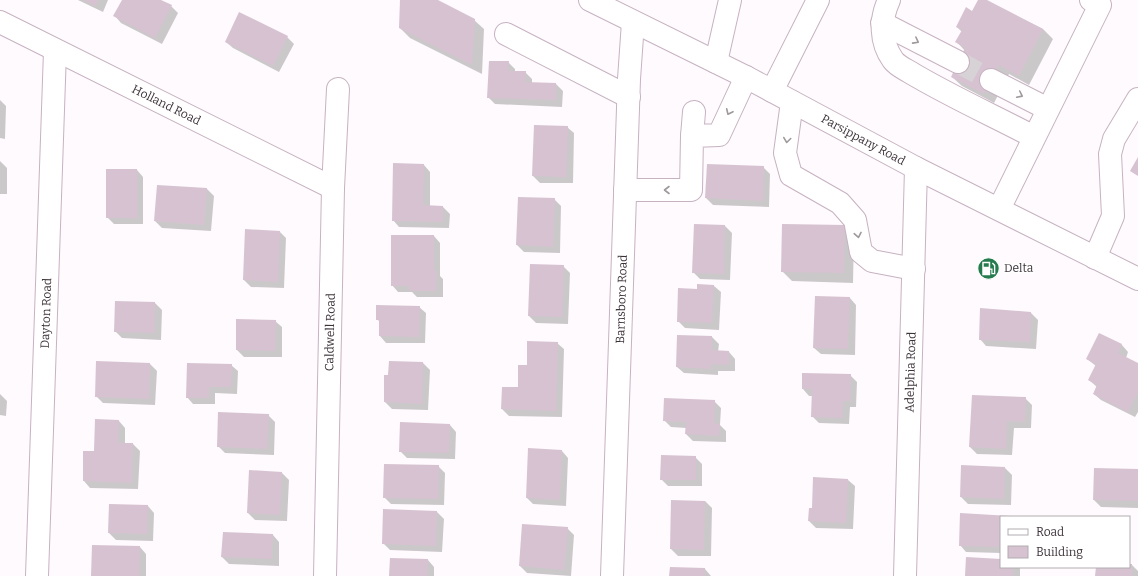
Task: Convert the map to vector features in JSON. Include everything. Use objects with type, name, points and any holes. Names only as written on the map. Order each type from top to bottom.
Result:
[{"type":"street","name":"Parsippany Road","points":[[590,0],[746,77],[916,168],[1138,279]]},
{"type":"street","points":[[716,62],[730,0]]},
{"type":"street","points":[[772,91],[818,0]]},
{"type":"street","points":[[890,0],[884,11],[882,23],[886,47],[894,62],[921,78],[1034,137]]},
{"type":"street","points":[[999,209],[1100,5],[1091,0]]},
{"type":"street","name":"Holland Road","points":[[0,22],[55,51],[333,188]]},
{"type":"street","name":"Barnsboro Road","points":[[612,576],[625,190],[633,22]]},
{"type":"street","points":[[882,23],[958,62]]},
{"type":"street","points":[[506,34],[629,97]]},
{"type":"street","name":"Dayton Road","points":[[37,576],[55,51]]},
{"type":"street","points":[[692,136],[719,135],[746,77]]},
{"type":"street","points":[[991,80],[1048,109]]},
{"type":"street","name":"Caldwell Road","points":[[325,576],[333,188],[338,89]]},
{"type":"street","points":[[1095,258],[1113,216],[1111,149],[1114,139],[1138,99]]},
{"type":"street","points":[[792,102],[785,153],[791,175],[840,203],[855,220],[861,252],[872,262],[914,269]]},
{"type":"street","points":[[625,190],[691,190],[694,112]]},
{"type":"street","name":"Adelphia Road","points":[[905,576],[916,168]]},
{"type":"building","points":[[84,0],[98,0],[96,6]]},
{"type":"building","points":[[122,0],[161,0],[172,5],[155,38],[113,16]]},
{"type":"building","points":[[400,0],[438,0],[475,19],[472,65],[399,28]]},
{"type":"building","points":[[978,0],[987,0],[1043,29],[1019,76],[999,65],[984,94],[951,77],[965,48],[955,42],[962,30],[956,27],[966,7],[972,11]]},
{"type":"building","points":[[239,12],[288,36],[273,66],[225,42]]},
{"type":"building","points":[[489,61],[509,61],[508,71],[526,71],[525,82],[556,83],[556,100],[487,98]]},
{"type":"building","points":[[534,125],[568,126],[566,177],[532,176]]},
{"type":"building","points":[[1138,157],[1138,176],[1130,171]]},
{"type":"building","points":[[393,163],[424,164],[423,205],[443,206],[443,222],[392,221]]},
{"type":"building","points":[[707,164],[764,166],[763,201],[705,198]]},
{"type":"building","points":[[106,169],[137,169],[137,218],[106,218]]},
{"type":"building","points":[[157,185],[207,188],[204,225],[154,221]]},
{"type":"building","points":[[518,197],[555,198],[553,247],[516,245]]},
{"type":"building","points":[[694,224],[725,225],[724,274],[692,273]]},
{"type":"building","points":[[782,224],[845,225],[844,273],[781,272]]},
{"type":"building","points":[[245,229],[280,231],[278,282],[243,280]]},
{"type":"building","points":[[391,235],[434,235],[434,271],[437,271],[436,291],[409,291],[409,286],[391,286]]},
{"type":"building","points":[[530,264],[564,265],[562,317],[528,316]]},
{"type":"building","points":[[697,284],[714,285],[712,323],[677,322],[678,288],[697,289]]},
{"type":"building","points":[[815,296],[850,297],[848,349],[813,348]]},
{"type":"building","points":[[115,301],[155,302],[154,333],[114,332]]},
{"type":"building","points":[[376,305],[420,306],[419,337],[379,336],[379,320],[376,320]]},
{"type":"building","points":[[980,308],[1031,312],[1030,342],[979,340]]},
{"type":"building","points":[[236,319],[276,320],[275,351],[236,350]]},
{"type":"building","points":[[1099,333],[1122,344],[1118,353],[1138,363],[1138,392],[1128,412],[1093,394],[1097,385],[1088,380],[1096,364],[1086,359]]},
{"type":"building","points":[[677,335],[712,336],[712,350],[729,351],[729,365],[711,364],[711,369],[676,367]]},
{"type":"building","points":[[527,341],[558,342],[556,411],[501,409],[502,387],[518,387],[518,365],[527,365]]},
{"type":"building","points":[[96,361],[150,363],[149,399],[95,397]]},
{"type":"building","points":[[389,361],[423,362],[422,404],[384,402],[384,375],[388,375]]},
{"type":"building","points":[[187,363],[232,364],[231,387],[209,387],[209,398],[186,398]]},
{"type":"building","points":[[802,373],[851,374],[850,401],[843,401],[842,418],[811,417],[812,389],[802,389]]},
{"type":"building","points":[[972,395],[1026,397],[1025,422],[1007,421],[1006,449],[969,447]]},
{"type":"building","points":[[664,398],[715,400],[714,423],[720,424],[719,436],[685,434],[686,422],[663,421]]},
{"type":"building","points":[[218,412],[269,414],[267,449],[217,447]]},
{"type":"building","points":[[95,419],[119,420],[118,443],[133,443],[132,483],[83,481],[83,451],[94,451]]},
{"type":"building","points":[[400,422],[450,424],[449,453],[399,452]]},
{"type":"building","points":[[528,448],[562,450],[560,500],[526,498]]},
{"type":"building","points":[[661,455],[696,456],[696,480],[660,480]]},
{"type":"building","points":[[384,464],[439,465],[438,499],[383,498]]},
{"type":"building","points":[[961,465],[1005,467],[1004,499],[960,497]]},
{"type":"building","points":[[1094,468],[1138,469],[1138,501],[1093,500]]},
{"type":"building","points":[[249,470],[282,472],[280,515],[247,513]]},
{"type":"building","points":[[813,477],[848,479],[846,523],[808,521],[809,508],[812,508]]},
{"type":"building","points":[[671,500],[705,501],[704,550],[670,549]]},
{"type":"building","points":[[109,504],[148,505],[147,534],[108,533]]},
{"type":"building","points":[[383,509],[437,511],[436,546],[382,544]]},
{"type":"building","points":[[960,513],[1010,516],[1000,516],[1000,547],[959,546]]},
{"type":"building","points":[[522,524],[568,527],[564,570],[519,566]]},
{"type":"building","points":[[223,532],[273,534],[272,559],[221,557]]},
{"type":"building","points":[[92,545],[140,546],[139,576],[91,576]]},
{"type":"building","points":[[966,557],[1000,559],[1000,568],[1013,568],[1013,576],[965,576]]},
{"type":"building","points":[[390,558],[428,559],[427,576],[389,576]]},
{"type":"building","points":[[1130,564],[1132,564],[1132,576],[1095,576],[1096,568],[1130,568]]},
{"type":"building","points":[[670,567],[705,568],[705,576],[669,576]]},
{"type":"tunnel","points":[[958,62],[991,80]]},
{"type":"place","name":"Delta","points":[[989,268]]}]
